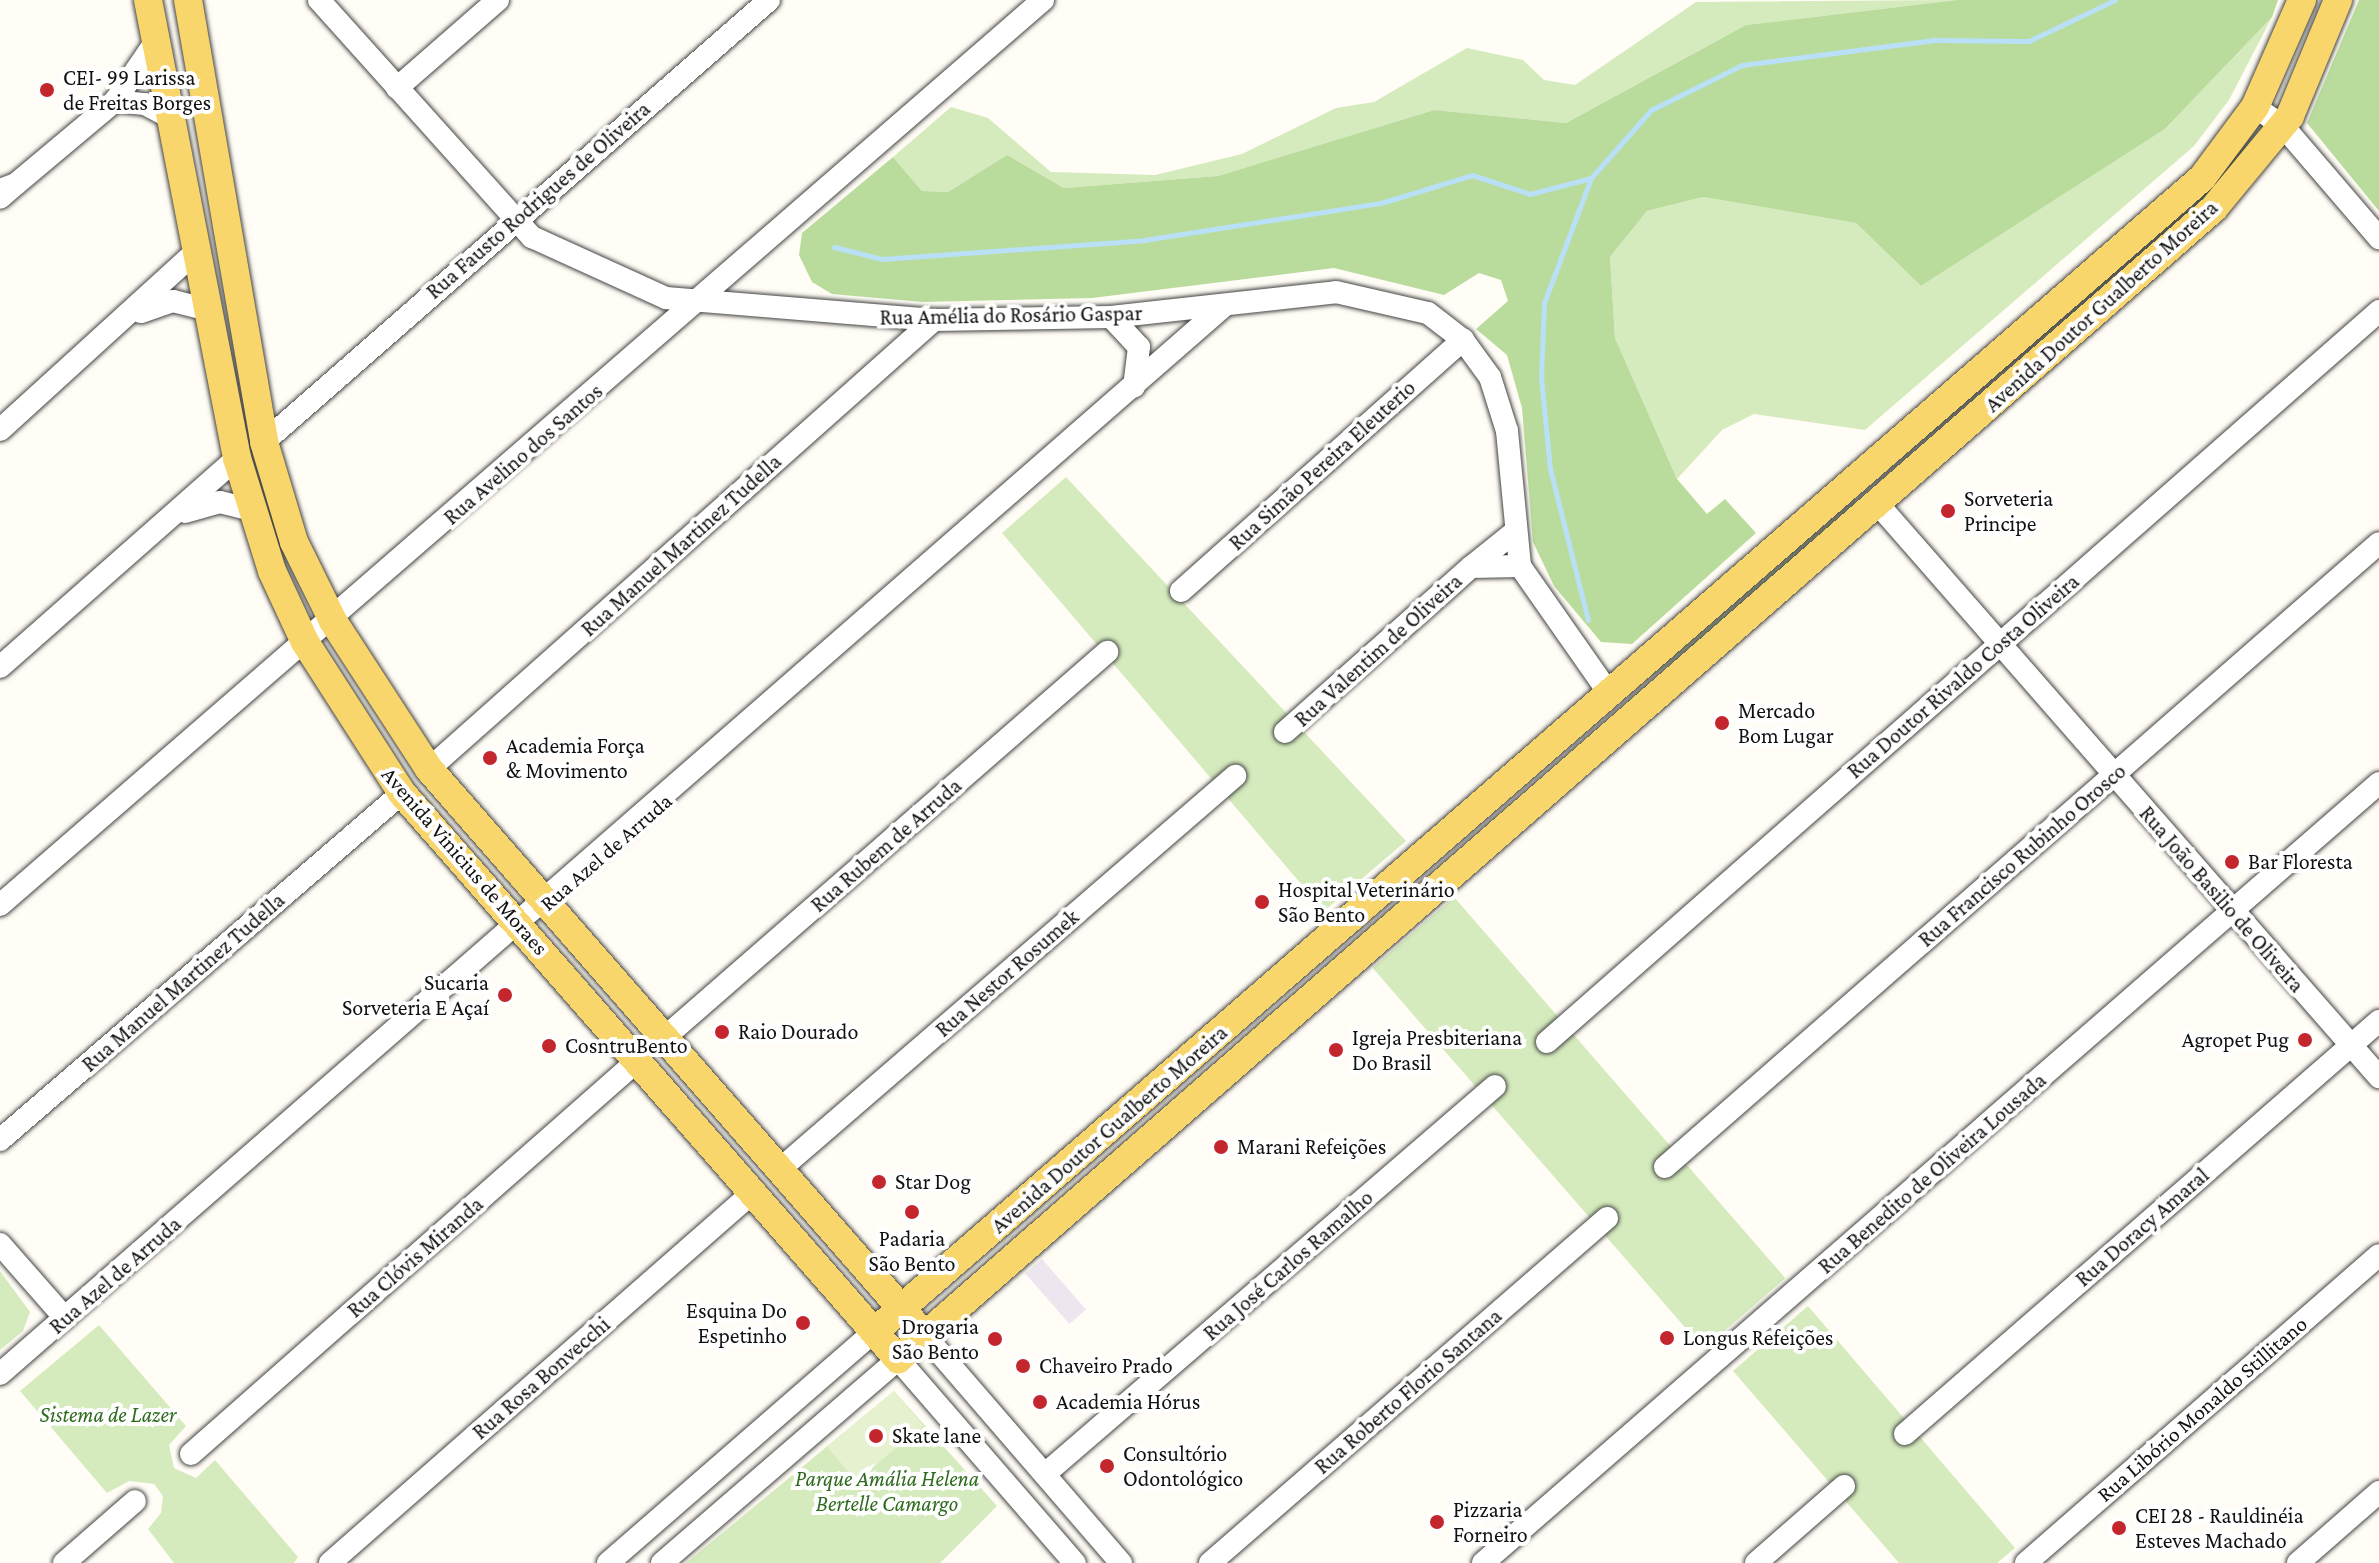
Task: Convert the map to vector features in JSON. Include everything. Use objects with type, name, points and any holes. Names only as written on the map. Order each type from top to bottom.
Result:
[{"type":"main road","name":"Avenida Vinicius de Moraes","points":[[148,0],[237,458],[252,510],[305,642],[402,793],[898,1359]]},
{"type":"main road","name":"Avenida Vinicius de Moraes","points":[[188,0],[264,442],[294,542],[333,621],[429,769],[925,1336]]},
{"type":"main road","name":"Avenida Doutor Gualberto Moreira","points":[[874,1332],[2202,178],[2255,107],[2302,0]]},
{"type":"main road","name":"Avenida Doutor Gualberto Moreira","points":[[898,1359],[1877,503],[2142,276],[2214,208],[2283,126],[2338,0]]},
{"type":"main road","points":[[197,251],[230,245]]},
{"type":"main road","points":[[1854,478],[1877,503]]},
{"type":"main road","points":[[1609,693],[1632,718]]},
{"type":"main road","points":[[752,1193],[779,1170]]},
{"type":"street","name":"Rua Amélia do Rosário Gaspar","points":[[319,0],[514,220],[555,250],[694,305],[934,320],[1111,317],[1225,305],[1300,293],[1362,295],[1428,313],[1463,340],[1490,377],[1504,415],[1512,534],[1520,566],[1609,693]]},
{"type":"street","points":[[397,88],[498,0]]},
{"type":"street","name":"Rua Fausto Rodrigues de Oliveira","points":[[264,442],[307,399],[769,0]]},
{"type":"street","name":"Rua Avelino dos Santos","points":[[0,905],[333,621],[1043,0]]},
{"type":"street","points":[[5,191],[115,101],[156,41]]},
{"type":"street","points":[[115,101],[132,100],[171,118]]},
{"type":"street","points":[[2255,107],[2283,126],[2379,238]]},
{"type":"street","points":[[0,430],[133,316],[197,251]]},
{"type":"street","points":[[133,316],[173,301],[208,310]]},
{"type":"street","name":"Rua Azel de Arruda","points":[[0,1374],[548,904],[1225,305]]},
{"type":"street","name":"Rua Doutor Rivaldo Costa Oliveira","points":[[1547,1042],[2379,311]]},
{"type":"street","points":[[1111,317],[1139,347],[1134,387]]},
{"type":"street","name":"Rua Manuel Martinez Tudella","points":[[429,769],[934,320]]},
{"type":"street","name":"Rua Simão Pereira Eleuterio","points":[[1181,591],[1463,340]]},
{"type":"street","points":[[257,405],[307,399]]},
{"type":"street","points":[[0,667],[173,518],[237,458]]},
{"type":"street","points":[[173,518],[220,502],[252,510]]},
{"type":"street","name":"Rua João Basilio de Oliveira","points":[[1877,503],[2379,1077]]},
{"type":"street","name":"Rua Valentim de Oliveira","points":[[1285,732],[1512,534]]},
{"type":"street","name":"Rua Francisco Rubinho Orosco","points":[[1665,1167],[2379,543]]},
{"type":"street","name":"Rua Valentim de Oliveira","points":[[1471,567],[1520,566]]},
{"type":"street","name":"Rua Rubem de Arruda","points":[[664,1038],[1107,652]]},
{"type":"street","name":"Rua Nestor Rosumek","points":[[779,1170],[1235,776]]},
{"type":"street","name":"Rua Benedito de Oliveira Lousada","points":[[1483,1563],[2379,783]]},
{"type":"street","name":"Rua Manuel Martinez Tudella","points":[[0,1140],[402,793]]},
{"type":"street","name":"Rua Doracy Amaral","points":[[1905,1434],[2379,1021]]},
{"type":"street","name":"Rua Clóvis Miranda","points":[[191,1454],[638,1060]]},
{"type":"street","name":"Rua José Carlos Ramalho","points":[[1045,1474],[1495,1086]]},
{"type":"street","name":"Rua Rosa Bonvecchi","points":[[330,1563],[752,1193]]},
{"type":"street","name":"Rua Roberto Florio Santana","points":[[1210,1563],[1607,1218]]},
{"type":"street","points":[[0,1244],[65,1318]]},
{"type":"street","name":"Rua Libório Monaldo Stillitano","points":[[2026,1563],[2379,1255]]},
{"type":"street","name":"Avenida Doutor Gualberto Moreira","points":[[608,1563],[874,1332]]},
{"type":"street","name":"Avenida Vinicius de Moraes","points":[[925,1336],[1121,1563]]},
{"type":"street","name":"Avenida Vinicius de Moraes","points":[[898,1359],[1075,1563]]},
{"type":"street","name":"Avenida Doutor Gualberto Moreira","points":[[662,1563],[898,1359]]},
{"type":"street","points":[[1756,1563],[1844,1486]]},
{"type":"street","points":[[2304,1561],[2379,1492]]},
{"type":"street","points":[[64,1563],[135,1501]]},
{"type":"shaded area","points":[[1042,1259],[1086,1310],[1069,1324],[1025,1273]]},
{"type":"green space","points":[[1957,0],[1746,25],[1566,123],[1434,110],[1218,176],[1064,188],[1007,155],[948,192],[922,191],[893,157],[951,107],[988,118],[1051,172],[1155,175],[1242,154],[1336,108],[1374,102],[1467,48],[1523,60],[1544,80],[1575,85],[1696,2]]},
{"type":"green space","points":[[1957,0],[2278,0],[2272,17],[2165,129],[1921,286],[1856,223],[1703,197],[1647,211],[1610,257],[1615,338],[1677,479],[1707,514],[1725,499],[1756,533],[1632,644],[1601,642],[1554,586],[1533,542],[1522,408],[1507,355],[1476,329],[1508,301],[1501,280],[1479,273],[1444,295],[1334,268],[1092,298],[923,302],[832,294],[812,282],[799,255],[802,233],[893,157],[922,191],[948,192],[1007,155],[1064,188],[1218,176],[1434,110],[1566,123],[1746,25]]},
{"type":"green space","points":[[2359,0],[2379,0],[2379,211],[2307,123]]},
{"type":"green space","points":[[2272,17],[2229,100],[2194,146],[1865,430],[1754,414],[1722,430],[1677,479],[1615,338],[1610,257],[1647,211],[1703,197],[1856,223],[1921,286],[2165,129]]},
{"type":"green space","points":[[2261,124],[2241,161],[2176,224],[1876,481]]},
{"type":"green space","points":[[1066,477],[1406,841],[1324,911],[1002,533]]},
{"type":"green space","points":[[1852,496],[1856,504],[1673,662],[1626,693]]},
{"type":"green space","points":[[1454,897],[1785,1278],[1704,1349],[1372,968]]},
{"type":"green space","name":"Sistema de Lazer","points":[[0,1271],[30,1312],[23,1331],[0,1350]]},
{"type":"green space","points":[[1808,1306],[2015,1548],[1997,1563],[1899,1563],[1733,1371]]},
{"type":"green space","name":"Sistema de Lazer","points":[[99,1325],[186,1426],[169,1445],[174,1468],[196,1478],[215,1460],[298,1557],[294,1563],[174,1563],[148,1529],[161,1513],[163,1496],[154,1484],[129,1481],[107,1493],[20,1391]]},
{"type":"green space","name":"Parque Amália Helena Bertelle Camargo","points":[[894,1391],[997,1506],[940,1563],[686,1563]]},
{"type":"green space","name":"Skate lane","points":[[894,1391],[923,1425],[856,1481],[827,1447]]},
{"type":"waterway","points":[[834,247],[882,259],[1144,240],[1381,203],[1472,175],[1530,194],[1591,178],[1651,110],[1742,65],[1934,40],[2029,41],[2115,0]]},
{"type":"waterway","points":[[1588,620],[1550,469],[1541,378],[1544,303],[1591,178]]},
{"type":"place","name":"CEI- 99 Larissa de Freitas Borges","points":[[47,90]]},
{"type":"place","name":"Sorveteria Principe","points":[[1948,511]]},
{"type":"place","name":"Mercado Bom Lugar","points":[[1722,723]]},
{"type":"place","name":"Academia Força & Movimento","points":[[490,758]]},
{"type":"place","name":"Bar Floresta","points":[[2232,862]]},
{"type":"place","name":"Hospital Veterinário São Bento","points":[[1262,902]]},
{"type":"place","name":"Sucaria Sorveteria E Açaí","points":[[505,995]]},
{"type":"place","name":"Raio Dourado","points":[[722,1032]]},
{"type":"place","name":"Agropet Pug","points":[[2305,1040]]},
{"type":"place","name":"CosntruBento","points":[[549,1046]]},
{"type":"place","name":"Igreja Presbiteriana Do Brasil","points":[[1336,1050]]},
{"type":"place","name":"Marani Refeições","points":[[1221,1147]]},
{"type":"place","name":"Star Dog","points":[[879,1182]]},
{"type":"place","name":"Padaria São Bento","points":[[912,1212]]},
{"type":"place","name":"Esquina Do Espetinho","points":[[803,1323]]},
{"type":"place","name":"Longus Refeições","points":[[1667,1338]]},
{"type":"place","name":"Drogaria São Bento","points":[[995,1339]]},
{"type":"place","name":"Chaveiro Prado","points":[[1023,1366]]},
{"type":"place","name":"Academia Hórus","points":[[1040,1402]]},
{"type":"place","name":"Skate lane","points":[[876,1436]]},
{"type":"place","name":"Consultório Odontológico","points":[[1107,1466]]},
{"type":"place","name":"Pizzaria Forneiro","points":[[1437,1522]]},
{"type":"place","name":"CEI 28 - Rauldinéia Esteves Machado","points":[[2119,1528]]}]
